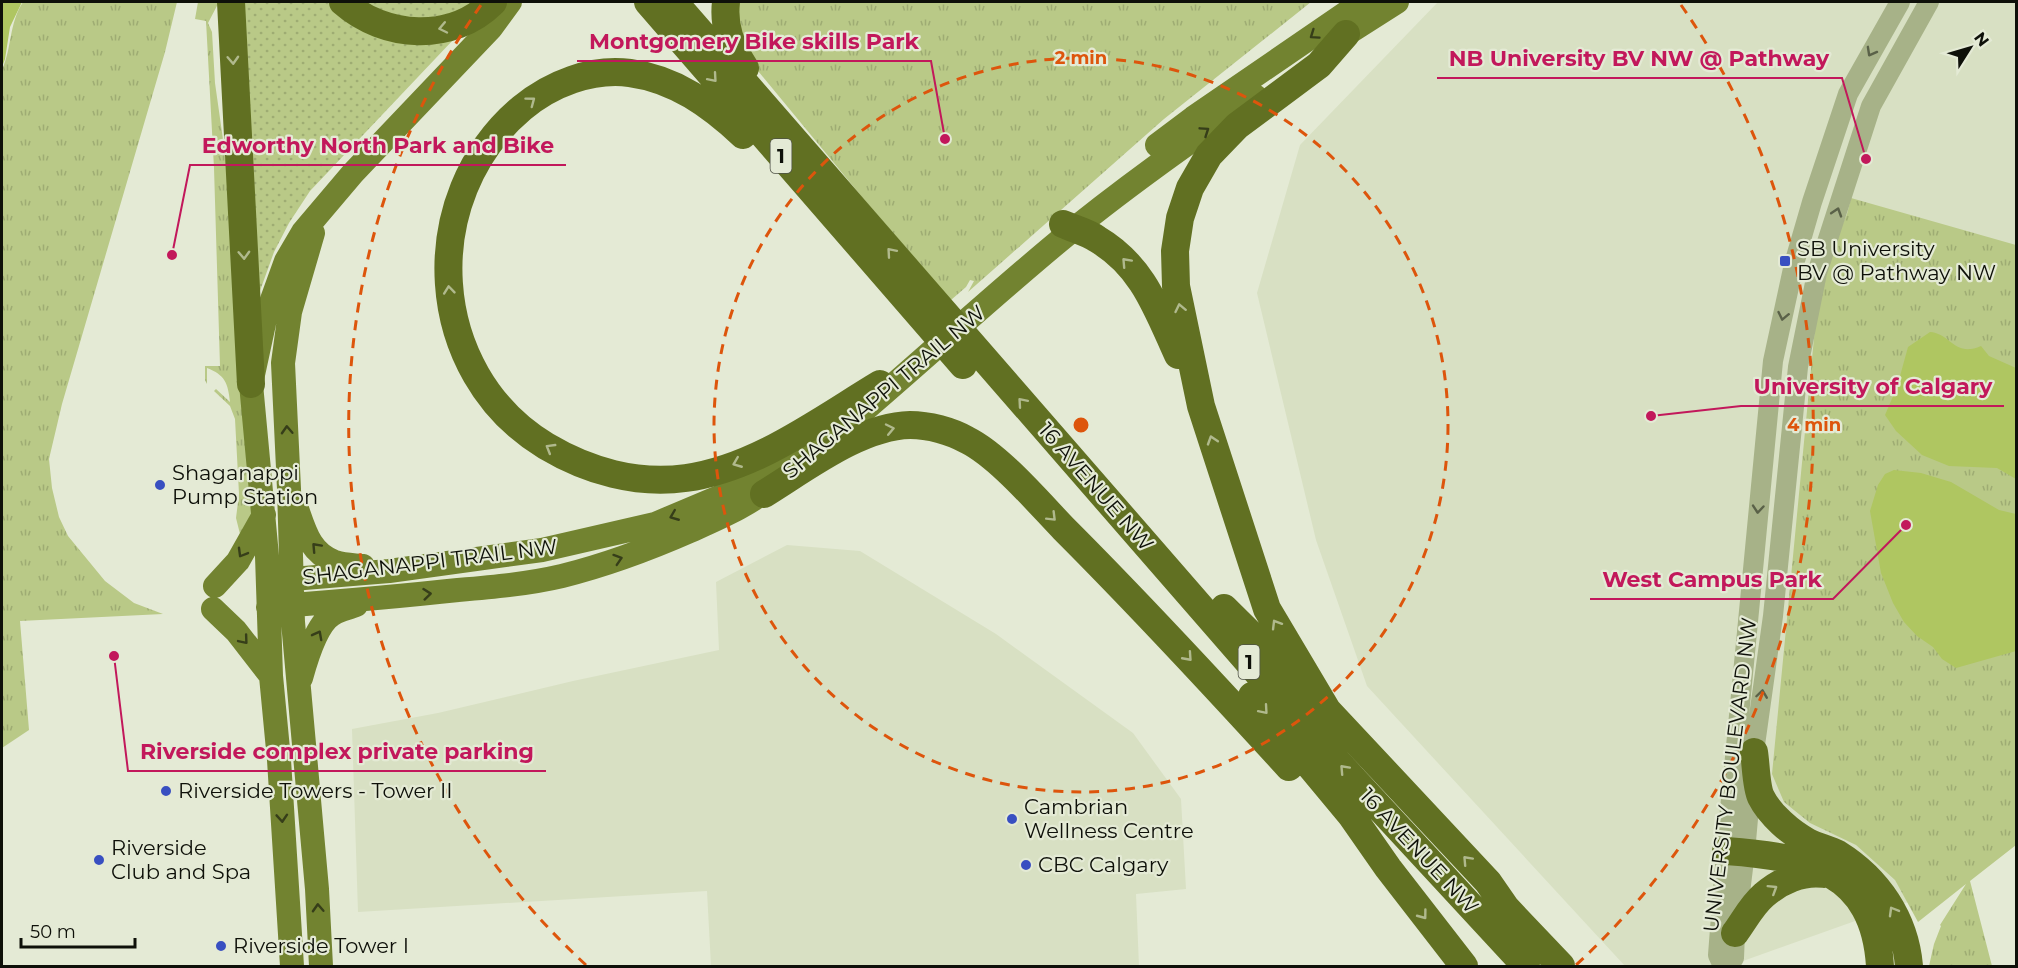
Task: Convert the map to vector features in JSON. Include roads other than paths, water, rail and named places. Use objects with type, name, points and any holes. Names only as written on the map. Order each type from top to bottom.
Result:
[{"type":"highway","points":[[231,2],[251,384]]},
{"type":"highway","points":[[343,2],[361,16],[381,25],[395,29],[423,31],[439,30],[466,21],[493,2]]},
{"type":"highway","name":"16 AVENUE NW","points":[[648,2],[971,359],[1351,815],[1388,868],[1464,966]]},
{"type":"highway","name":"16 AVENUE NW","points":[[674,2],[799,146],[914,298]]},
{"type":"highway","points":[[726,2],[726,26],[733,47],[799,146]]},
{"type":"highway","points":[[1327,710],[1267,609],[1202,406],[1176,286],[1175,251],[1180,218],[1190,188],[1209,155],[1237,126],[1319,65],[1346,34]]},
{"type":"highway","points":[[880,384],[793,437],[731,466],[686,478],[635,479],[584,465],[564,456],[536,440],[498,405],[480,381],[460,341],[449,291],[448,264],[454,217],[470,174],[493,137],[512,117],[534,98],[556,86],[584,76],[608,73],[629,73],[651,78],[680,89],[719,113],[914,298]]},
{"type":"highway","points":[[1069,226],[1096,238],[1118,252],[1140,276],[1202,406]]},
{"type":"highway","name":"16 AVENUE NW","points":[[971,359],[1051,435],[1305,726],[1526,966]]},
{"type":"highway","points":[[764,494],[868,434],[910,425],[929,427],[968,440],[1017,481],[1156,622],[1358,844],[1388,868]]},
{"type":"highway","points":[[1051,435],[1327,710],[1488,882],[1576,966]]},
{"type":"highway","points":[[1754,752],[1761,797],[1787,828],[1807,842],[1836,853],[1865,874],[1895,912],[1905,939],[1909,966]]},
{"type":"highway","points":[[1736,844],[1807,842]]},
{"type":"highway","points":[[1736,844],[1819,867],[1840,879],[1863,904],[1874,925],[1881,966]]},
{"type":"highway","points":[[1735,933],[1763,896],[1791,878],[1809,873],[1840,879]]},
{"type":"highway","points":[[1488,882],[1506,908],[1561,966]]},
{"type":"main road","points":[[291,966],[279,760],[271,676],[264,514],[251,384],[266,319],[286,261],[303,232],[353,173],[491,28],[510,2]]},
{"type":"main road","name":"SHAGANAPPI TRAIL NW","points":[[268,607],[369,600],[511,585],[561,576],[619,560],[662,543],[725,515],[764,494],[890,390],[1148,152],[1193,118],[1362,2]]},
{"type":"main road","name":"SHAGANAPPI TRAIL NW","points":[[268,581],[389,571],[542,550],[655,524],[719,497],[758,476],[845,414],[1069,226],[1346,34],[1397,2]]},
{"type":"main road","points":[[318,216],[290,312],[283,363],[297,689],[317,889],[321,966]]},
{"type":"main road","points":[[290,489],[310,544],[318,552],[334,562],[389,571]]},
{"type":"main road","points":[[264,514],[214,598],[271,676]]},
{"type":"main road","points":[[297,689],[309,652],[332,614],[369,600]]},
{"type":"street","name":"UNIVERSITY BOULEVARD NW","points":[[1728,966],[1734,958],[1736,844],[1773,361],[1794,264],[1848,94],[1900,2]]},
{"type":"street","name":"UNIVERSITY BOULEVARD NW","points":[[1723,966],[1718,954],[1754,752],[1773,616],[1798,367],[1817,273],[1871,106],[1929,2]]},
{"type":"place","name":"Montgomery Bike skills Park","points":[[945,139]]},
{"type":"place","name":"NB University BV NW @ Pathway","points":[[1866,159]]},
{"type":"place","name":"Edworthy North Park and Bike","points":[[172,255]]},
{"type":"place","name":"SB University BV @ Pathway NW","points":[[1785,261]]},
{"type":"place","name":"University of Calgary","points":[[1651,416]]},
{"type":"place","name":"Shaganappi Pump Station","points":[[160,485]]},
{"type":"place","name":"West Campus Park","points":[[1906,525]]},
{"type":"place","name":"Riverside complex private parking","points":[[114,656]]},
{"type":"place","name":"Riverside Towers - Tower II","points":[[166,791]]},
{"type":"place","name":"Cambrian Wellness Centre","points":[[1012,819]]},
{"type":"place","name":"Riverside Club and Spa","points":[[99,860]]},
{"type":"place","name":"CBC Calgary","points":[[1026,865]]},
{"type":"place","name":"Riverside Tower I","points":[[221,946]]}]
